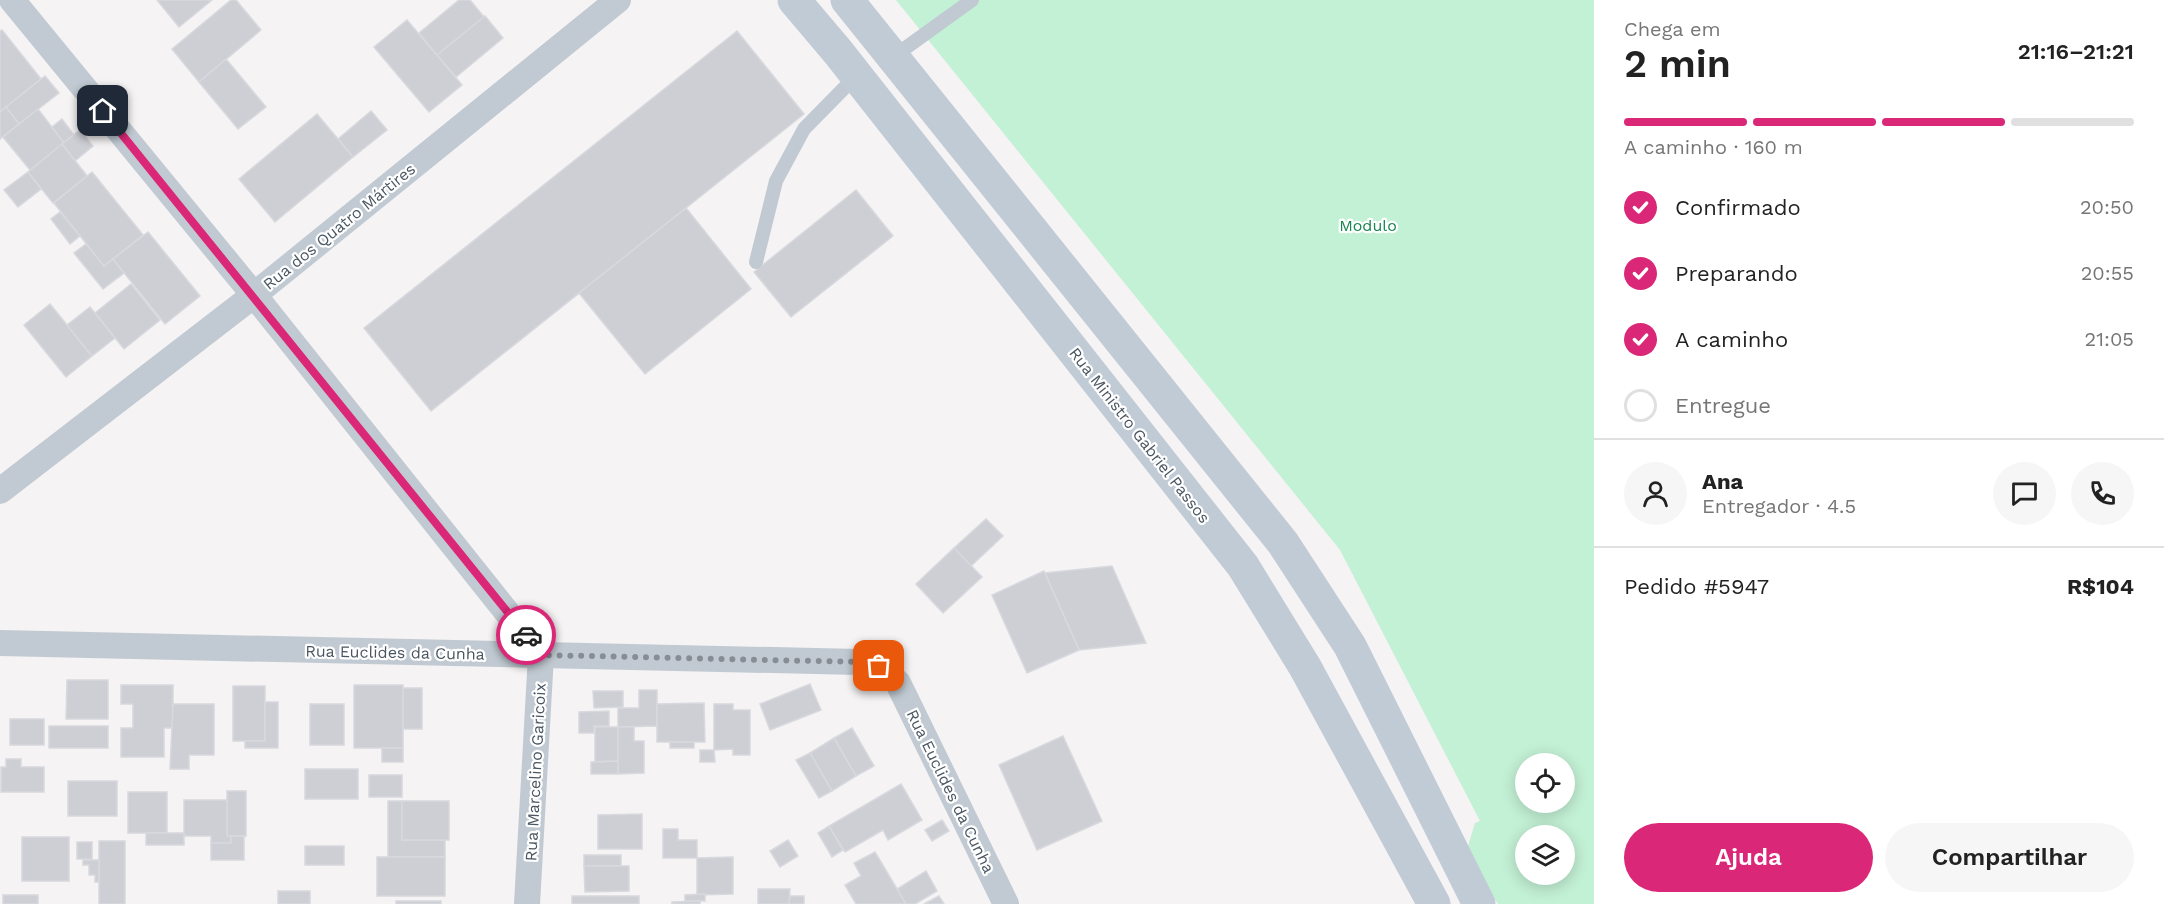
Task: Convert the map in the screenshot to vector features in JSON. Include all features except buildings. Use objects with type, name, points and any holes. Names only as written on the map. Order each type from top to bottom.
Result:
[{"type":"main road","name":"Rua Ministro Gabriel Passos","points":[[794,0],[1243,566],[1305,667],[1434,904]]},
{"type":"main road","points":[[847,0],[1283,543],[1350,646],[1479,904]]},
{"type":"main road","points":[[847,64],[869,27]]},
{"type":"main road","points":[[915,151],[948,126]]},
{"type":"street","points":[[12,0],[254,295],[542,655]]},
{"type":"street","name":"Rua dos Quatro Mártires","points":[[0,491],[254,295],[618,0]]},
{"type":"street","name":"Rua Euclides da Cunha","points":[[0,643],[859,662],[879,666],[898,682],[1006,904]]},
{"type":"street","name":"Rua Marcelino Garicoix","points":[[527,904],[542,655]]},
{"type":"lane","points":[[893,57],[972,0]]},
{"type":"lane","points":[[756,262],[776,181],[804,129],[847,64]]},
{"type":"green space","name":"Modulo","points":[[896,0],[1594,0],[1594,904],[1498,904],[1474,868],[1468,846],[1475,823],[1480,821],[1340,550]]},
{"type":"way so far","points":[[526,635],[542,655],[859,662],[879,666]]},
{"type":"route","points":[[103,111],[254,295],[526,635]]}]
